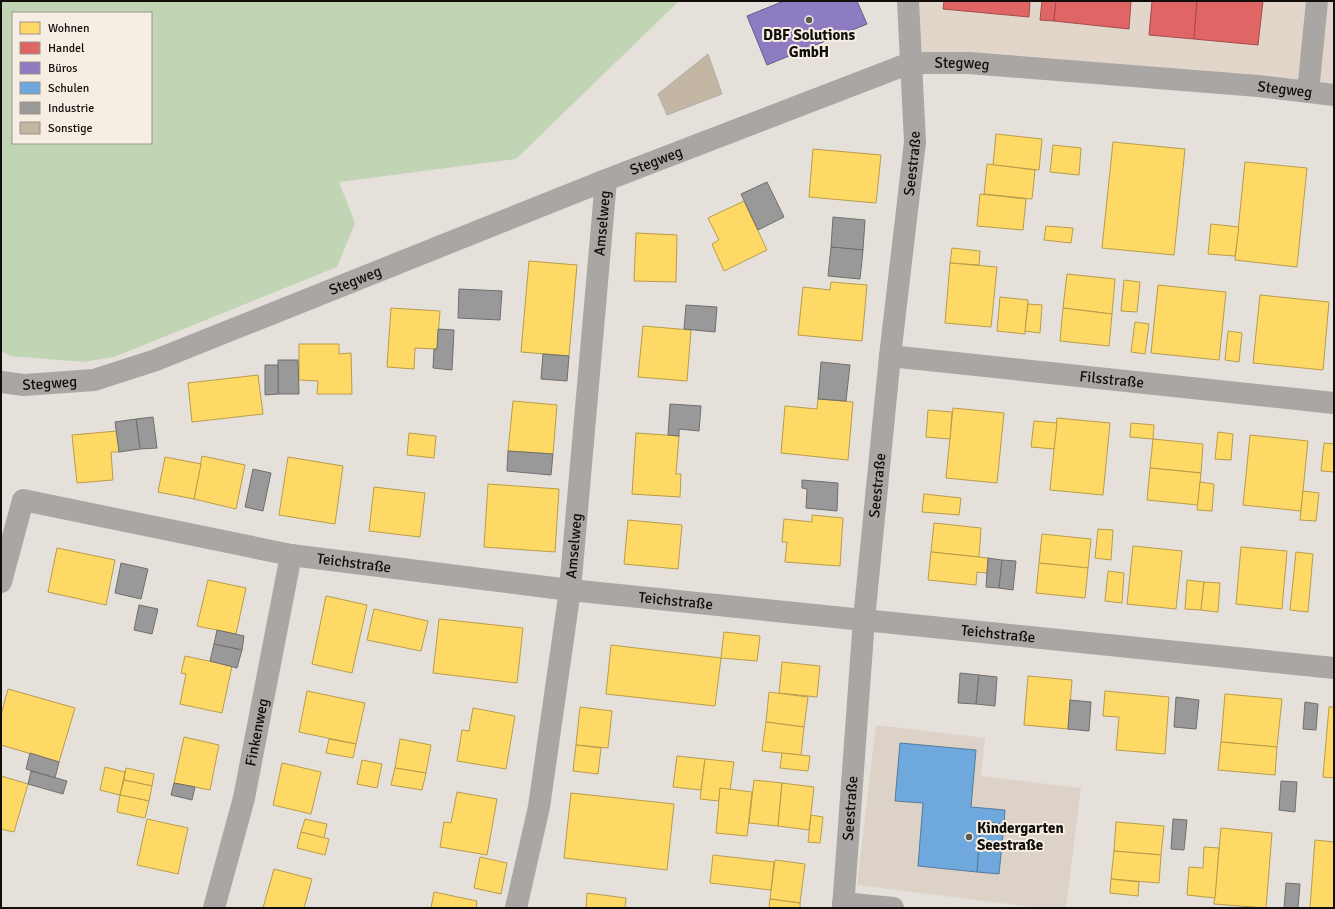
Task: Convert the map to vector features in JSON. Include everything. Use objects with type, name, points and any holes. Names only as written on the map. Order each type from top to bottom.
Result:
[{"type":"street","name":"Seestraße","points":[[843,905],[864,619],[890,356],[915,142],[908,1]]},
{"type":"street","points":[[1308,92],[1317,1]]},
{"type":"street","name":"Stegweg","points":[[1,382],[24,385],[94,380],[170,354],[606,180],[910,63],[969,63],[1258,86],[1334,95]]},
{"type":"street","name":"Amselweg","points":[[516,908],[539,806],[570,590],[606,180]]},
{"type":"street","name":"Filsstraße","points":[[890,356],[1334,403]]},
{"type":"street","name":"Teichstraße","points":[[1,582],[23,500],[291,556],[570,590],[1334,668]]},
{"type":"street","name":"Finkenweg","points":[[214,908],[244,798],[291,556]]},
{"type":"street","points":[[843,905],[893,908]]},
{"type":"shaded area","points":[[916,1],[1334,1],[1334,94],[912,55]]},
{"type":"shaded area","name":"Kindergarten Seestraße","points":[[876,725],[985,738],[981,776],[1081,788],[1066,908],[1039,908],[857,885]]},
{"type":"green space","points":[[1,1],[679,1],[516,159],[339,182],[355,223],[337,267],[114,357],[83,362],[10,356],[1,351]]},
{"type":"building: Wohnen","points":[[996,134],[1042,139],[1039,170],[993,165]]},
{"type":"building: Wohnen","points":[[1113,142],[1185,149],[1174,255],[1102,248]]},
{"type":"building: Wohnen","points":[[1053,145],[1081,148],[1079,175],[1050,172]]},
{"type":"building: Wohnen","points":[[813,149],[881,155],[876,203],[809,197]]},
{"type":"building: Wohnen","points":[[1245,162],[1307,168],[1297,267],[1235,260]]},
{"type":"building: Wohnen","points":[[987,164],[1035,170],[1032,199],[984,194]]},
{"type":"building: Wohnen","points":[[980,194],[1026,199],[1023,230],[977,226]]},
{"type":"building: Wohnen","points":[[744,201],[767,250],[724,271],[712,244],[719,240],[708,218]]},
{"type":"building: Wohnen","points":[[1211,224],[1239,227],[1235,256],[1208,254]]},
{"type":"building: Wohnen","points":[[1046,226],[1073,228],[1071,243],[1044,240]]},
{"type":"building: Wohnen","points":[[636,233],[677,235],[676,282],[634,281]]},
{"type":"building: Wohnen","points":[[952,248],[980,251],[979,265],[950,263]]},
{"type":"building: Wohnen","points":[[529,261],[577,265],[569,356],[521,352]]},
{"type":"building: Wohnen","points":[[950,263],[997,267],[991,327],[945,323]]},
{"type":"building: Wohnen","points":[[1067,274],[1115,279],[1112,314],[1063,308]]},
{"type":"building: Wohnen","points":[[1124,280],[1140,282],[1137,312],[1121,311]]},
{"type":"building: Wohnen","points":[[831,282],[867,285],[862,341],[798,335],[803,287],[830,290]]},
{"type":"building: Wohnen","points":[[1158,285],[1226,292],[1219,360],[1151,353]]},
{"type":"building: Wohnen","points":[[1260,295],[1329,302],[1323,370],[1253,363]]},
{"type":"building: Wohnen","points":[[1000,297],[1028,300],[1025,334],[997,331]]},
{"type":"building: Wohnen","points":[[1028,304],[1042,305],[1040,333],[1025,331]]},
{"type":"building: Wohnen","points":[[391,308],[440,311],[437,349],[415,348],[414,369],[387,367]]},
{"type":"building: Wohnen","points":[[1063,308],[1112,314],[1109,346],[1060,341]]},
{"type":"building: Wohnen","points":[[1135,322],[1149,324],[1145,354],[1131,352]]},
{"type":"building: Wohnen","points":[[643,326],[691,330],[687,381],[638,377]]},
{"type":"building: Wohnen","points":[[1228,331],[1242,333],[1239,362],[1225,360]]},
{"type":"building: Wohnen","points":[[299,344],[339,344],[339,354],[351,353],[352,394],[317,394],[318,381],[299,380]]},
{"type":"building: Wohnen","points":[[258,375],[263,414],[192,422],[188,383]]},
{"type":"building: Wohnen","points":[[818,399],[853,402],[848,460],[781,453],[785,406],[817,409]]},
{"type":"building: Wohnen","points":[[513,401],[557,405],[553,454],[508,451]]},
{"type":"building: Wohnen","points":[[953,408],[1004,413],[997,483],[946,478]]},
{"type":"building: Wohnen","points":[[928,410],[952,412],[950,439],[926,437]]},
{"type":"building: Wohnen","points":[[1057,418],[1110,423],[1103,495],[1050,490]]},
{"type":"building: Wohnen","points":[[1034,421],[1057,423],[1054,449],[1031,447]]},
{"type":"building: Wohnen","points":[[1131,423],[1154,425],[1153,439],[1130,437]]},
{"type":"building: Wohnen","points":[[117,431],[119,452],[111,452],[113,480],[77,483],[72,435]]},
{"type":"building: Wohnen","points":[[1218,432],[1233,434],[1231,460],[1215,459]]},
{"type":"building: Wohnen","points":[[409,433],[436,436],[434,458],[407,455]]},
{"type":"building: Wohnen","points":[[636,433],[679,436],[676,474],[681,474],[680,497],[632,494]]},
{"type":"building: Wohnen","points":[[1250,435],[1308,441],[1301,511],[1243,505]]},
{"type":"building: Wohnen","points":[[1153,439],[1203,444],[1201,473],[1150,468]]},
{"type":"building: Wohnen","points":[[1324,443],[1334,444],[1334,472],[1321,471]]},
{"type":"building: Wohnen","points":[[202,456],[245,465],[236,509],[194,499]]},
{"type":"building: Wohnen","points":[[165,457],[201,464],[194,499],[158,492]]},
{"type":"building: Wohnen","points":[[288,457],[343,466],[335,524],[279,515]]},
{"type":"building: Wohnen","points":[[1150,468],[1201,473],[1198,505],[1147,500]]},
{"type":"building: Wohnen","points":[[1200,482],[1214,484],[1212,511],[1197,510]]},
{"type":"building: Wohnen","points":[[488,484],[559,489],[555,552],[484,547]]},
{"type":"building: Wohnen","points":[[374,487],[425,493],[420,537],[369,531]]},
{"type":"building: Wohnen","points":[[1303,491],[1319,493],[1316,521],[1300,520]]},
{"type":"building: Wohnen","points":[[924,494],[961,498],[959,515],[922,512]]},
{"type":"building: Wohnen","points":[[812,515],[843,518],[840,566],[785,562],[787,542],[782,542],[784,519],[812,522]]},
{"type":"building: Wohnen","points":[[628,520],[682,525],[678,569],[624,564]]},
{"type":"building: Wohnen","points":[[934,523],[981,528],[979,557],[931,552]]},
{"type":"building: Wohnen","points":[[1098,529],[1113,530],[1111,560],[1095,558]]},
{"type":"building: Wohnen","points":[[1042,534],[1091,539],[1088,568],[1039,563]]},
{"type":"building: Wohnen","points":[[1133,546],[1182,551],[1176,609],[1127,604]]},
{"type":"building: Wohnen","points":[[1241,547],[1287,551],[1282,609],[1236,604]]},
{"type":"building: Wohnen","points":[[57,548],[115,560],[106,605],[48,592]]},
{"type":"building: Wohnen","points":[[931,552],[988,558],[987,573],[977,572],[976,585],[928,580]]},
{"type":"building: Wohnen","points":[[1296,552],[1313,554],[1308,612],[1290,610]]},
{"type":"building: Wohnen","points":[[1039,563],[1088,568],[1085,598],[1036,593]]},
{"type":"building: Wohnen","points":[[1108,571],[1124,573],[1122,603],[1105,601]]},
{"type":"building: Wohnen","points":[[208,580],[246,588],[236,634],[197,626]]},
{"type":"building: Wohnen","points":[[1187,580],[1204,582],[1201,610],[1185,609]]},
{"type":"building: Wohnen","points":[[1204,582],[1220,583],[1218,612],[1201,610]]},
{"type":"building: Wohnen","points":[[326,596],[367,605],[352,673],[312,664]]},
{"type":"building: Wohnen","points":[[374,609],[428,621],[421,651],[367,640]]},
{"type":"building: Wohnen","points":[[439,619],[523,628],[517,683],[433,673]]},
{"type":"building: Wohnen","points":[[724,632],[760,636],[757,661],[721,658]]},
{"type":"building: Wohnen","points":[[611,645],[721,658],[715,706],[606,694]]},
{"type":"building: Wohnen","points":[[185,656],[232,666],[222,713],[180,704],[186,674],[181,673]]},
{"type":"building: Wohnen","points":[[782,662],[820,666],[817,697],[779,693]]},
{"type":"building: Wohnen","points":[[1028,676],[1072,680],[1068,729],[1024,725]]},
{"type":"building: Wohnen","points":[[8,689],[75,708],[59,762],[1,745],[1,715]]},
{"type":"building: Wohnen","points":[[307,691],[365,703],[356,744],[299,732]]},
{"type":"building: Wohnen","points":[[1105,691],[1169,697],[1165,754],[1116,750],[1119,717],[1103,716]]},
{"type":"building: Wohnen","points":[[769,692],[808,697],[804,727],[766,722]]},
{"type":"building: Wohnen","points":[[1225,694],[1282,699],[1277,747],[1221,742]]},
{"type":"building: Wohnen","points":[[580,707],[612,711],[608,748],[576,745]]},
{"type":"building: Wohnen","points":[[1329,707],[1334,707],[1334,778],[1323,777]]},
{"type":"building: Wohnen","points":[[473,708],[515,716],[506,769],[457,761],[462,730],[469,731]]},
{"type":"building: Wohnen","points":[[766,722],[804,727],[801,755],[762,751]]},
{"type":"building: Wohnen","points":[[184,737],[219,745],[210,790],[174,783]]},
{"type":"building: Wohnen","points":[[329,739],[356,744],[353,758],[326,753]]},
{"type":"building: Wohnen","points":[[400,739],[431,745],[426,773],[395,768]]},
{"type":"building: Wohnen","points":[[1221,742],[1277,747],[1275,775],[1218,770]]},
{"type":"building: Wohnen","points":[[576,745],[601,748],[598,774],[573,771]]},
{"type":"building: Wohnen","points":[[782,753],[810,756],[808,771],[780,768]]},
{"type":"building: Wohnen","points":[[677,756],[705,759],[701,790],[673,787]]},
{"type":"building: Wohnen","points":[[705,759],[734,762],[730,790],[720,788],[719,801],[700,799]]},
{"type":"building: Wohnen","points":[[362,760],[382,764],[377,788],[357,784]]},
{"type":"building: Wohnen","points":[[282,763],[321,772],[311,814],[273,805]]},
{"type":"building: Wohnen","points":[[105,767],[125,772],[120,795],[100,790]]},
{"type":"building: Wohnen","points":[[126,768],[154,774],[152,786],[124,780]]},
{"type":"building: Wohnen","points":[[395,768],[426,773],[422,790],[391,785]]},
{"type":"building: Wohnen","points":[[1,776],[28,784],[14,832],[1,829]]},
{"type":"building: Wohnen","points":[[124,780],[152,786],[149,801],[120,795]]},
{"type":"building: Wohnen","points":[[754,780],[782,783],[778,826],[749,823]]},
{"type":"building: Wohnen","points":[[782,783],[814,787],[809,830],[778,826]]},
{"type":"building: Wohnen","points":[[720,788],[752,792],[747,836],[716,833]]},
{"type":"building: Wohnen","points":[[457,792],[497,799],[487,855],[440,847],[444,822],[451,823]]},
{"type":"building: Wohnen","points":[[571,793],[674,804],[667,870],[564,858]]},
{"type":"building: Wohnen","points":[[120,795],[149,801],[145,818],[117,812]]},
{"type":"building: Wohnen","points":[[811,815],[823,817],[820,843],[808,842]]},
{"type":"building: Wohnen","points":[[147,819],[188,828],[178,874],[137,865]]},
{"type":"building: Wohnen","points":[[305,819],[327,824],[324,838],[301,832]]},
{"type":"building: Wohnen","points":[[1116,822],[1164,826],[1161,855],[1114,851]]},
{"type":"building: Wohnen","points":[[1221,828],[1272,833],[1266,908],[1214,904]]},
{"type":"building: Wohnen","points":[[301,832],[329,839],[325,855],[297,848]]},
{"type":"building: Wohnen","points":[[1315,840],[1334,842],[1334,908],[1310,908]]},
{"type":"building: Wohnen","points":[[1204,847],[1219,848],[1215,898],[1187,895],[1189,867],[1203,868]]},
{"type":"building: Wohnen","points":[[1114,851],[1161,855],[1159,883],[1111,879]]},
{"type":"building: Wohnen","points":[[713,855],[774,862],[771,890],[710,883]]},
{"type":"building: Wohnen","points":[[480,857],[507,863],[501,894],[474,888]]},
{"type":"building: Wohnen","points":[[775,860],[805,864],[800,903],[770,899]]},
{"type":"building: Wohnen","points":[[274,869],[312,879],[304,908],[263,908]]},
{"type":"building: Wohnen","points":[[1111,879],[1139,882],[1138,896],[1110,893]]},
{"type":"building: Wohnen","points":[[434,892],[477,901],[476,908],[431,908]]},
{"type":"building: Wohnen","points":[[587,893],[626,898],[625,908],[586,908]]},
{"type":"building: Wohnen","points":[[770,899],[800,903],[800,908],[769,908]]},
{"type":"building: Handel","points":[[944,1],[1030,1],[1029,17],[943,9]]},
{"type":"building: Handel","points":[[1042,1],[1056,1],[1054,21],[1040,20]]},
{"type":"building: Handel","points":[[1056,1],[1131,1],[1129,29],[1054,21]]},
{"type":"building: Handel","points":[[1152,1],[1197,1],[1194,39],[1149,35]]},
{"type":"building: Handel","points":[[1197,1],[1263,1],[1258,45],[1194,39]]},
{"type":"building: Büros","points":[[784,1],[857,1],[867,24],[767,65],[747,16]]},
{"type":"building: Schulen","points":[[900,743],[976,750],[971,807],[1005,810],[1004,824],[981,822],[977,872],[918,866],[923,803],[895,801]]},
{"type":"building: Schulen","points":[[981,822],[1004,824],[999,874],[977,872]]},
{"type":"building: Industrie","points":[[767,182],[784,217],[758,230],[741,194]]},
{"type":"building: Industrie","points":[[833,217],[865,220],[863,250],[831,247]]},
{"type":"building: Industrie","points":[[831,247],[863,250],[860,279],[828,276]]},
{"type":"building: Industrie","points":[[459,289],[502,291],[500,320],[458,318]]},
{"type":"building: Industrie","points":[[686,305],[717,307],[715,332],[684,329]]},
{"type":"building: Industrie","points":[[438,329],[454,330],[452,370],[433,368],[434,349],[437,349]]},
{"type":"building: Industrie","points":[[543,354],[569,356],[567,381],[541,379]]},
{"type":"building: Industrie","points":[[278,360],[298,360],[299,394],[278,394]]},
{"type":"building: Industrie","points":[[821,362],[850,365],[846,401],[818,399]]},
{"type":"building: Industrie","points":[[265,365],[278,365],[278,394],[265,395]]},
{"type":"building: Industrie","points":[[670,404],[701,406],[699,431],[679,429],[679,436],[668,435]]},
{"type":"building: Industrie","points":[[153,417],[157,448],[140,449],[136,419]]},
{"type":"building: Industrie","points":[[136,419],[140,449],[119,452],[115,422]]},
{"type":"building: Industrie","points":[[508,451],[553,454],[551,475],[507,471]]},
{"type":"building: Industrie","points":[[253,469],[271,473],[263,511],[245,507]]},
{"type":"building: Industrie","points":[[802,480],[838,483],[837,511],[806,508],[807,489],[802,488]]},
{"type":"building: Industrie","points":[[988,558],[1002,560],[999,588],[986,587]]},
{"type":"building: Industrie","points":[[1002,560],[1016,561],[1013,590],[999,588]]},
{"type":"building: Industrie","points":[[121,563],[148,569],[141,599],[115,593]]},
{"type":"building: Industrie","points":[[139,605],[158,609],[152,634],[134,630]]},
{"type":"building: Industrie","points":[[217,630],[244,636],[242,650],[214,644]]},
{"type":"building: Industrie","points":[[214,644],[242,650],[237,668],[210,661]]},
{"type":"building: Industrie","points":[[960,673],[979,675],[976,704],[958,703]]},
{"type":"building: Industrie","points":[[979,675],[997,677],[995,706],[976,704]]},
{"type":"building: Industrie","points":[[1176,697],[1199,700],[1196,729],[1174,727]]},
{"type":"building: Industrie","points":[[1070,700],[1091,702],[1089,731],[1068,729]]},
{"type":"building: Industrie","points":[[1305,702],[1318,704],[1316,730],[1303,729]]},
{"type":"building: Industrie","points":[[30,753],[59,762],[55,778],[26,769]]},
{"type":"building: Industrie","points":[[31,771],[67,781],[63,794],[28,784]]},
{"type":"building: Industrie","points":[[1281,781],[1297,782],[1295,812],[1279,810]]},
{"type":"building: Industrie","points":[[174,783],[195,787],[192,800],[171,795]]},
{"type":"building: Industrie","points":[[1173,819],[1187,820],[1184,850],[1171,849]]},
{"type":"building: Industrie","points":[[1286,883],[1300,884],[1298,908],[1284,908]]},
{"type":"building: Sonstige","points":[[708,54],[722,94],[667,115],[658,94]]},
{"type":"place","name":"DBF Solutions GmbH","points":[[809,20]]},
{"type":"place","name":"Kindergarten Seestraße","points":[[969,837]]}]
